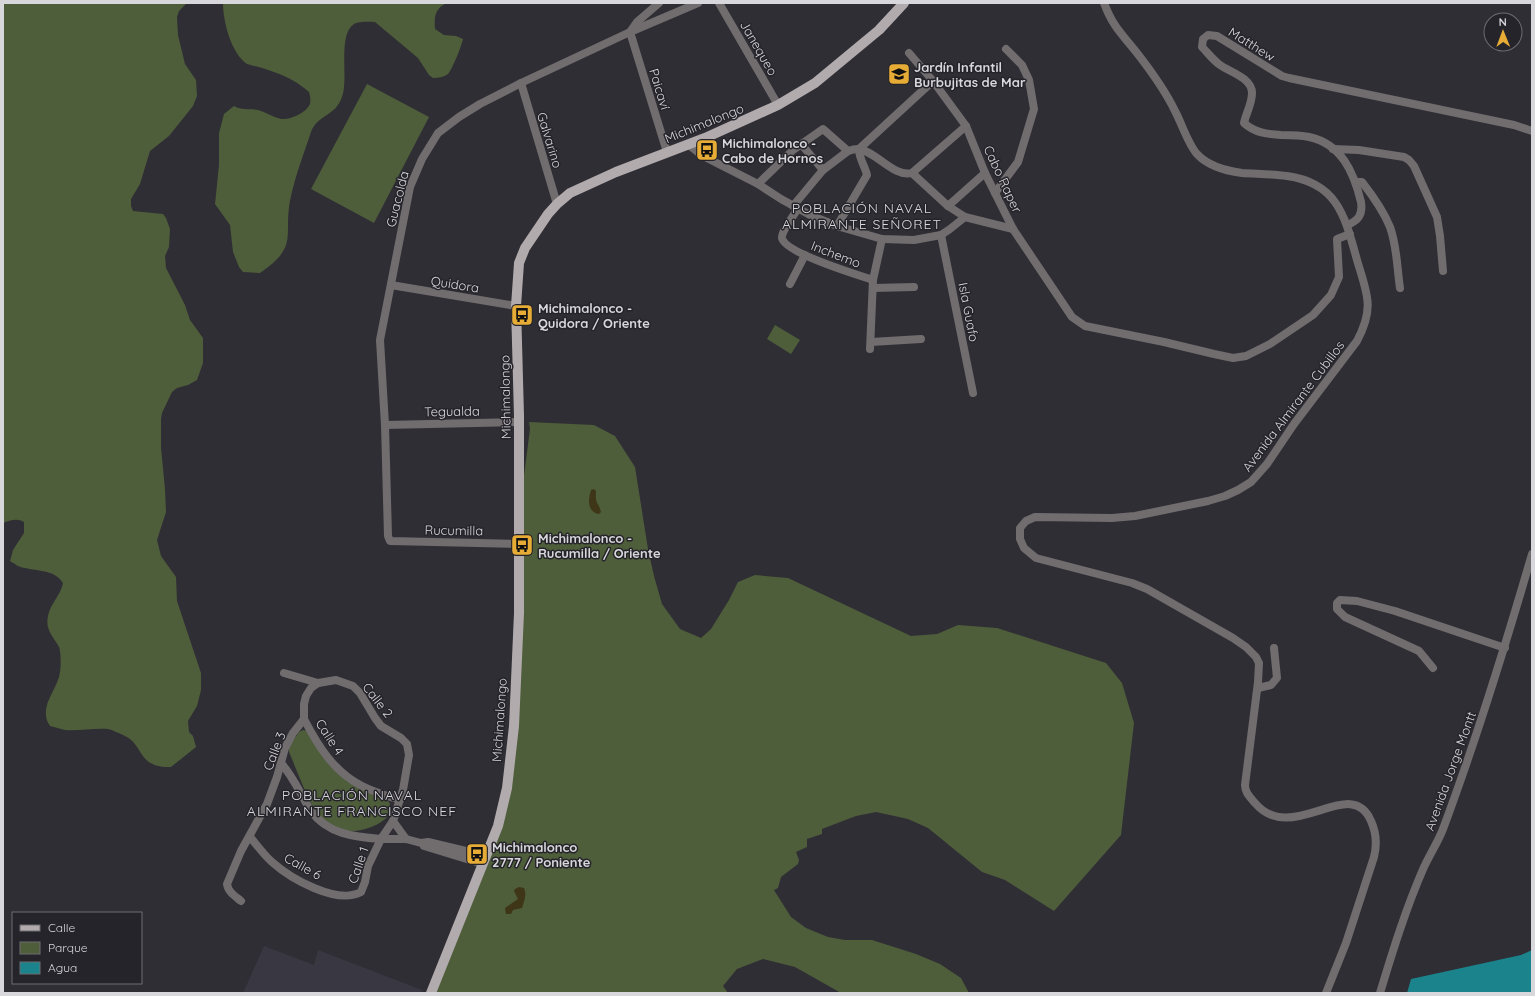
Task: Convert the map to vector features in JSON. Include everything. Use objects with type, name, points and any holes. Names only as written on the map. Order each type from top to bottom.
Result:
[{"type":"main road","name":"Michimalongo","points":[[431,993],[500,823],[507,788],[514,726],[519,612],[519,422],[516,306],[517,278],[521,256],[538,227],[557,204],[570,193],[585,185],[688,144],[778,105],[815,83],[832,70],[879,30],[904,3]]},
{"type":"street","points":[[630,32],[637,22],[659,3]]},
{"type":"street","name":"Guacolda","points":[[390,541],[388,536],[385,425],[380,340],[410,187],[422,159],[438,133],[459,117],[521,83],[630,32],[698,3]]},
{"type":"street","name":"Janequeo","points":[[720,3],[778,105]]},
{"type":"street","name":"Avenida Almirante Cubillos","points":[[1104,3],[1108,15],[1115,27],[1156,77],[1197,154],[1217,167],[1233,172],[1287,176],[1300,179],[1323,189],[1331,196],[1338,206],[1350,234],[1368,300],[1367,319],[1357,341],[1294,424],[1267,464],[1250,482],[1225,496],[1135,516],[1112,518],[1035,517],[1026,521],[1020,528],[1020,539],[1024,548],[1036,558],[1132,583],[1147,589],[1233,638],[1246,647],[1256,657],[1259,663],[1258,688],[1244,785],[1248,795],[1259,808],[1279,818],[1300,816],[1345,803],[1354,804],[1367,812],[1375,832],[1376,849],[1372,866],[1346,943],[1326,993]]},
{"type":"street","name":"Paicaví","points":[[630,32],[667,152]]},
{"type":"street","name":"Matthew","points":[[1347,225],[1358,219],[1362,206],[1356,182],[1344,160],[1333,148],[1309,137],[1266,134],[1250,128],[1244,123],[1251,102],[1252,91],[1247,82],[1219,64],[1202,47],[1203,39],[1208,35],[1217,36],[1282,76],[1514,125],[1532,131]]},
{"type":"street","points":[[995,193],[1018,162],[1034,109],[1029,80],[1022,65],[1006,49]]},
{"type":"street","name":"Cabo Raper","points":[[909,53],[933,81],[966,126],[985,173],[1013,229],[1072,317],[1085,326],[1148,338],[1233,358],[1246,356],[1270,344],[1314,315],[1331,295],[1339,277],[1337,239],[1350,234]]},
{"type":"street","points":[[796,207],[823,170],[848,151],[858,149],[933,81]]},
{"type":"street","name":"Galvarino","points":[[521,83],[557,204]]},
{"type":"street","points":[[858,149],[882,161],[901,173],[912,173],[966,126]]},
{"type":"street","points":[[758,184],[801,144],[823,129],[848,151]]},
{"type":"street","points":[[688,144],[694,150],[710,160],[758,184],[796,207],[837,226],[882,239],[914,240],[941,235],[965,217]]},
{"type":"street","points":[[801,144],[823,170]]},
{"type":"street","points":[[1333,148],[1387,154],[1404,157],[1409,160],[1418,174],[1437,217],[1443,271]]},
{"type":"street","points":[[837,226],[867,175],[858,149]]},
{"type":"street","points":[[912,173],[948,206],[965,217],[1013,229]]},
{"type":"street","points":[[948,206],[985,173]]},
{"type":"street","points":[[1356,182],[1362,182],[1379,206],[1390,227],[1396,254],[1400,288]]},
{"type":"street","name":"Inchemo","points":[[796,207],[782,234],[782,239],[786,243],[805,255],[873,284],[914,287]]},
{"type":"street","name":"Isla Guafo","points":[[941,235],[973,393]]},
{"type":"street","points":[[882,239],[873,284],[870,345],[922,339]]},
{"type":"street","points":[[790,284],[805,255]]},
{"type":"street","name":"Quidora","points":[[390,285],[516,306]]},
{"type":"street","name":"Tegualda","points":[[385,425],[519,422]]},
{"type":"street","name":"Rucumilla","points":[[390,541],[518,544]]},
{"type":"street","name":"Avenida Jorge Montt","points":[[1380,993],[1402,923],[1425,865],[1442,831],[1471,752],[1505,648],[1532,554]]},
{"type":"street","points":[[1433,668],[1419,651],[1345,617],[1337,608],[1337,603],[1340,600],[1357,601],[1395,611],[1505,648]]},
{"type":"street","points":[[1258,688],[1271,686],[1277,678],[1274,648]]},
{"type":"street","points":[[284,673],[318,683]]},
{"type":"street","name":"Calle 2","points":[[318,683],[336,680],[352,686],[360,693],[375,718],[382,726],[401,738],[407,744]]},
{"type":"street","points":[[304,719],[304,704],[306,696],[311,688],[318,683]]},
{"type":"street","name":"Calle 3","points":[[241,901],[231,892],[227,884],[241,851],[267,804],[285,748],[293,733],[304,719]]},
{"type":"street","name":"Calle 4","points":[[304,719],[313,737],[330,762],[339,771],[361,786],[400,800]]},
{"type":"street","name":"Calle 1","points":[[355,896],[361,892],[366,882],[368,866],[381,839],[393,821],[406,775],[409,755],[407,744]]},
{"type":"street","points":[[281,763],[293,778],[310,810],[324,824],[334,830],[348,835],[381,839]]},
{"type":"street","points":[[393,821],[406,839]]},
{"type":"street","name":"Calle 6","points":[[250,837],[283,872],[297,880],[332,894],[355,896]]},
{"type":"street","name":"Calle 1","points":[[381,839],[406,839],[421,843],[426,847],[485,860]]},
{"type":"shaded area","points":[[264,946],[314,965],[318,950],[422,990],[421,993],[243,993]]},
{"type":"green space","points":[[3,3],[187,3],[179,11],[177,17],[178,35],[185,64],[196,80],[197,96],[193,106],[169,136],[150,151],[140,184],[131,199],[133,211],[163,214],[166,218],[170,229],[169,247],[165,256],[166,268],[185,305],[190,320],[203,338],[203,363],[197,380],[188,385],[177,388],[172,392],[162,413],[161,419],[161,448],[166,512],[157,540],[161,556],[176,577],[177,601],[201,673],[201,690],[197,706],[188,721],[189,732],[193,736],[196,747],[171,767],[152,764],[146,760],[130,739],[112,730],[65,730],[50,726],[46,712],[47,705],[58,679],[61,659],[59,647],[50,633],[47,621],[49,612],[60,592],[63,583],[51,573],[21,567],[10,561],[13,550],[24,533],[24,522],[14,520],[3,523]]},
{"type":"green space","points":[[223,3],[447,3],[440,7],[436,13],[435,29],[444,35],[456,36],[463,39],[457,57],[448,74],[433,78],[429,75],[418,58],[375,22],[354,24],[349,30],[346,38],[344,89],[342,97],[339,104],[314,126],[311,132],[291,196],[288,239],[281,255],[260,273],[243,272],[239,267],[233,252],[230,225],[215,204],[219,165],[219,133],[224,114],[234,106],[243,109],[258,110],[281,119],[285,119],[297,115],[305,110],[310,104],[310,98],[309,92],[288,78],[272,71],[247,64],[241,59],[232,45],[226,28]]},
{"type":"green space","points":[[367,84],[429,117],[374,223],[311,189]]},
{"type":"green space","points":[[775,325],[800,340],[791,354],[767,339]]},
{"type":"green space","points":[[529,422],[594,425],[615,436],[635,467],[648,549],[662,604],[680,629],[701,638],[711,629],[738,582],[755,575],[788,578],[911,636],[937,634],[958,625],[997,628],[1106,663],[1122,683],[1134,723],[1121,835],[1054,911],[1005,880],[982,872],[928,828],[908,819],[876,812],[856,816],[822,829],[822,834],[807,839],[807,847],[796,852],[799,860],[798,864],[781,877],[778,888],[774,890],[791,917],[806,928],[828,937],[845,940],[872,940],[916,954],[940,964],[961,978],[969,993],[841,993],[795,967],[763,959],[737,969],[723,986],[728,993],[432,993],[500,823],[507,783],[519,514],[530,429]]},
{"type":"green space","points":[[303,730],[307,731],[331,767],[389,802],[389,814],[385,819],[367,829],[351,831],[336,828],[320,816],[309,799],[289,752],[289,747],[299,732]]},
{"type":"sand","points":[[594,489],[596,491],[596,501],[601,512],[599,514],[592,511],[589,505],[591,490]]},
{"type":"sand","points":[[519,887],[524,888],[525,893],[522,908],[513,910],[511,914],[506,914],[505,908],[518,899],[514,891]]},
{"type":"water","points":[[1532,950],[1532,993],[1407,993],[1411,979],[1521,955]]},
{"type":"place","name":"Jardín Infantil Burbujitas de Mar","points":[[899,74]]},
{"type":"place","name":"Michimalonco - Cabo de Hornos","points":[[707,150]]},
{"type":"place","name":"Michimalonco - Quidora / Oriente","points":[[522,315]]},
{"type":"place","name":"Michimalonco - Rucumilla / Oriente","points":[[522,545]]},
{"type":"place","name":"Michimalonco 2777 / Poniente","points":[[477,854]]},
{"type":"district","name":"POBLACIÓN NAVAL ALMIRANTE SEÑORET","points":[[862,216]]},
{"type":"district","name":"POBLACIÓN NAVAL ALMIRANTE FRANCISCO NEF","points":[[352,804]]}]
